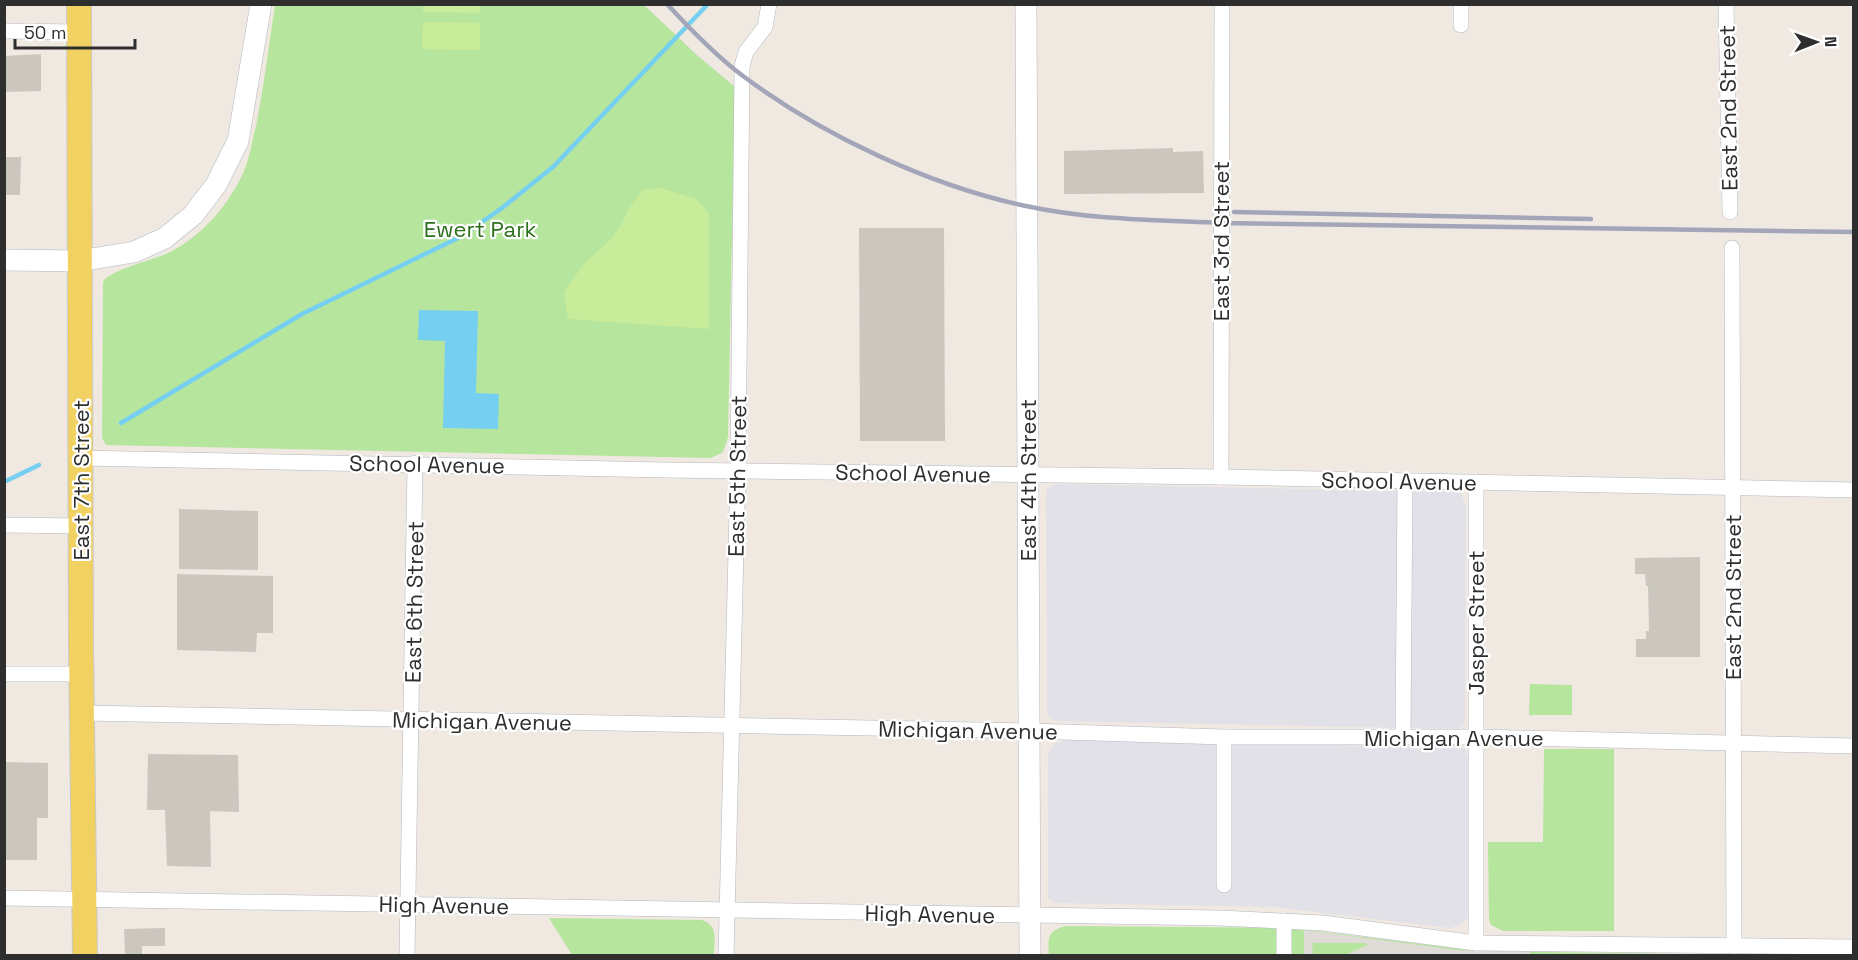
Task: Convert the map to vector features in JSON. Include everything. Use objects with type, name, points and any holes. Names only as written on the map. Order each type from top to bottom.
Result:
[{"type":"main road","name":"East 7th Street","points":[[79,4],[81,674],[85,956]]},
{"type":"street","points":[[4,260],[80,261],[135,252],[165,238],[193,214],[216,186],[238,141],[261,4]]},
{"type":"street","name":"East 5th Street","points":[[726,956],[738,470],[742,66],[746,52],[765,27],[769,4]]},
{"type":"street","name":"East 4th Street","points":[[1026,4],[1030,956]]},
{"type":"street","name":"East 3rd Street","points":[[1221,477],[1222,4]]},
{"type":"street","points":[[1461,4],[1461,25]]},
{"type":"street","name":"East 2nd Street","points":[[1726,4],[1730,212]]},
{"type":"street","points":[[4,31],[79,32]]},
{"type":"street","name":"East 2nd Street","points":[[1732,248],[1734,946]]},
{"type":"street","name":"School Avenue","points":[[81,458],[1854,490]]},
{"type":"street","name":"East 6th Street","points":[[407,956],[415,464]]},
{"type":"street","points":[[1403,737],[1405,481]]},
{"type":"street","name":"Jasper Street","points":[[1476,482],[1476,943]]},
{"type":"street","points":[[4,525],[81,526]]},
{"type":"street","points":[[4,674],[81,674]]},
{"type":"street","name":"Michigan Avenue","points":[[82,713],[1030,731],[1224,737],[1476,737],[1854,746]]},
{"type":"street","points":[[1224,737],[1224,885]]},
{"type":"street","name":"High Avenue","points":[[4,898],[1323,922],[1476,943],[1854,947]]},
{"type":"street","points":[[1284,921],[1284,956]]},
{"type":"shaded area","points":[[1054,484],[1461,493],[1466,506],[1465,724],[1459,729],[1054,721],[1047,713],[1046,495],[1047,489]]},
{"type":"shaded area","points":[[1071,739],[1464,748],[1468,757],[1469,912],[1467,919],[1460,925],[1450,928],[1273,907],[1053,903],[1048,898],[1048,754],[1054,743]]},
{"type":"shaded area","points":[[1304,930],[1456,950],[1530,952],[1531,955],[1345,955],[1368,945],[1365,943],[1312,943],[1313,955],[1304,955]]},
{"type":"green space","name":"Ewert Park","points":[[275,5],[644,5],[735,87],[728,437],[723,452],[711,458],[106,445],[102,438],[103,282],[114,273],[165,254],[184,244],[215,217],[231,195],[244,171],[251,149],[262,96]]},
{"type":"green space","points":[[423,5],[480,5],[480,13],[423,12]]},
{"type":"green space","points":[[423,22],[480,23],[480,50],[422,49]]},
{"type":"green space","points":[[660,188],[697,199],[709,214],[709,329],[568,319],[564,292],[584,264],[612,238],[629,208],[643,190]]},
{"type":"green space","points":[[1530,684],[1572,685],[1572,715],[1529,715]]},
{"type":"green space","points":[[1544,749],[1614,749],[1614,931],[1503,931],[1491,925],[1488,842],[1543,842]]},
{"type":"green space","points":[[549,918],[702,920],[713,930],[714,955],[572,955]]},
{"type":"green space","points":[[1066,926],[1291,928],[1478,951],[1752,955],[1049,956],[1050,936],[1055,930]]},
{"type":"water","points":[[419,310],[478,311],[476,393],[499,394],[498,429],[443,428],[445,341],[418,340]]},
{"type":"building","points":[[41,54],[41,91],[4,92],[4,56]]},
{"type":"building","points":[[1173,148],[1173,152],[1203,151],[1204,193],[1064,194],[1064,151]]},
{"type":"building","points":[[4,157],[21,157],[20,195],[4,195]]},
{"type":"building","points":[[859,228],[944,228],[945,441],[860,441]]},
{"type":"building","points":[[179,509],[258,511],[258,570],[179,569]]},
{"type":"building","points":[[1700,557],[1700,657],[1636,657],[1636,639],[1646,639],[1646,631],[1649,631],[1648,586],[1646,586],[1645,574],[1635,574],[1635,558]]},
{"type":"building","points":[[177,574],[273,576],[273,633],[257,633],[256,652],[177,650]]},
{"type":"building","points":[[148,754],[238,755],[239,812],[210,811],[211,867],[167,866],[165,810],[147,810]]},
{"type":"building","points":[[4,762],[48,763],[48,818],[37,818],[37,860],[4,860]]},
{"type":"building","points":[[165,928],[165,946],[142,946],[142,956],[125,956],[124,929]]},
{"type":"waterway","points":[[121,423],[302,314],[460,237],[502,208],[553,167],[708,4]]},
{"type":"waterway","points":[[4,482],[39,465]]},
{"type":"railway","points":[[667,4],[713,51],[743,76],[774,98],[842,138],[878,156],[952,186],[1050,211],[1123,219],[1221,223],[1854,232]]},
{"type":"railway","points":[[1234,212],[1591,219]]}]
